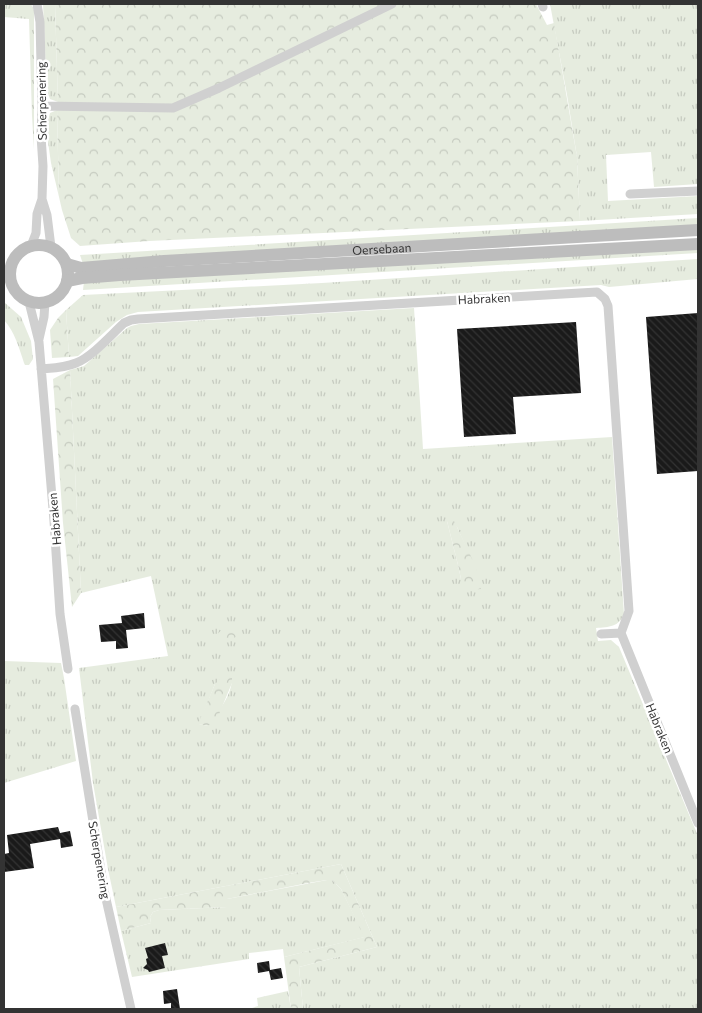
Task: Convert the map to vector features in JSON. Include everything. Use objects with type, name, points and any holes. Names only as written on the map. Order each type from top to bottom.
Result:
[{"type":"main road","name":"Oersebaan","points":[[67,264],[81,268],[174,260],[698,230]]},
{"type":"main road","name":"Oersebaan","points":[[67,281],[120,275],[698,244]]},
{"type":"main road","points":[[31,246],[51,247],[60,254],[67,264],[67,281],[63,290],[56,298],[45,302],[30,302],[19,295],[8,284],[10,279],[7,267],[22,250],[31,246]]},
{"type":"street","name":"Scherpenering","points":[[31,246],[36,233],[37,214],[42,199],[43,166],[40,22],[37,4]]},
{"type":"street","points":[[42,106],[173,108],[219,88],[392,4]]},
{"type":"street","points":[[630,194],[698,191]]},
{"type":"street","name":"Scherpenering","points":[[42,199],[47,215],[51,247]]},
{"type":"street","name":"Habraken","points":[[41,369],[61,368],[77,363],[89,355],[124,323],[138,319],[597,292],[608,306],[629,611],[621,633],[698,823]]},
{"type":"street","name":"Habraken","points":[[30,302],[41,369],[60,614],[68,669]]},
{"type":"street","name":"Habraken","points":[[38,342],[44,317],[45,302]]},
{"type":"street","points":[[601,634],[621,633]]},
{"type":"street","name":"Scherpenering","points":[[74,709],[104,890],[131,1009]]},
{"type":"green space","points":[[4,4],[31,4],[34,10],[34,149],[29,19],[4,17]]},
{"type":"green space","points":[[43,4],[55,4],[58,102],[50,99],[46,88]]},
{"type":"green space","points":[[55,4],[536,4],[547,25],[554,23],[577,157],[580,221],[149,241],[80,246],[71,238],[59,197]]},
{"type":"green space","points":[[550,4],[698,4],[698,184],[654,187],[651,152],[606,155],[608,201],[698,196],[698,214],[580,221],[577,157]]},
{"type":"green space","points":[[57,110],[59,197],[51,163],[46,128],[50,113]]},
{"type":"green space","points":[[698,218],[698,226],[83,264],[80,255]]},
{"type":"green space","points":[[698,245],[698,253],[83,290],[84,281]]},
{"type":"green space","points":[[698,259],[698,279],[609,287],[601,285],[138,312],[127,315],[116,322],[78,356],[69,357],[66,310],[83,295],[322,283]]},
{"type":"green space","points":[[4,302],[21,317],[31,341],[33,359],[29,365],[25,365],[14,335],[4,320]]},
{"type":"green space","points":[[414,308],[423,449],[612,437],[624,614],[616,624],[609,627],[596,628],[598,641],[611,640],[619,647],[698,836],[698,1009],[303,1009],[299,967],[377,947],[341,864],[116,907],[93,783],[79,668],[168,656],[151,576],[81,593],[70,370],[84,366],[127,328],[139,324]],"holes":[[[447,521],[457,527],[465,545],[461,579]],[[232,678],[230,691],[208,726],[199,724],[215,684]]]},
{"type":"green space","points":[[66,310],[69,357],[52,358],[50,330]]},
{"type":"green space","points":[[70,370],[81,593],[72,607],[63,523],[53,379]]},
{"type":"green space","points":[[447,521],[454,521],[457,527],[476,567],[481,589],[469,590],[461,579]]},
{"type":"green space","points":[[237,626],[239,629],[238,634],[233,640],[220,643],[215,639],[223,630]]},
{"type":"green space","points":[[4,661],[61,663],[76,761],[4,783]]},
{"type":"green space","points":[[226,673],[232,678],[232,683],[217,719],[208,726],[198,724],[215,684]]},
{"type":"green space","points":[[341,864],[377,947],[299,967],[303,1009],[291,1009],[284,957],[364,937],[341,889],[332,880],[227,899],[227,907],[159,910],[153,912],[150,917],[151,923],[121,931],[116,907]]},
{"type":"green space","points":[[332,880],[341,889],[365,937],[284,957],[283,949],[249,953],[249,959],[132,977],[121,931],[151,923],[150,917],[153,912],[159,910],[227,907],[227,899]]},
{"type":"green space","points":[[288,991],[291,1009],[249,1009],[258,1006],[257,998]]},
{"type":"building","points":[[698,313],[698,471],[657,474],[646,317]]},
{"type":"building","points":[[576,322],[581,393],[513,397],[516,434],[464,437],[457,329]]},
{"type":"building","points":[[144,613],[145,628],[126,630],[128,648],[116,649],[116,641],[101,642],[99,625],[122,623],[121,616]]},
{"type":"building","points":[[58,827],[60,833],[70,831],[73,846],[61,848],[60,839],[30,844],[34,868],[4,872],[4,854],[9,853],[7,835]]},
{"type":"building","points":[[165,943],[168,955],[162,956],[165,968],[149,972],[143,968],[147,964],[146,959],[148,958],[145,948]]},
{"type":"building","points":[[269,961],[270,970],[281,968],[283,978],[271,980],[269,971],[258,973],[257,963]]},
{"type":"building","points":[[177,989],[180,1009],[171,1009],[171,1003],[164,1004],[163,991]]}]
